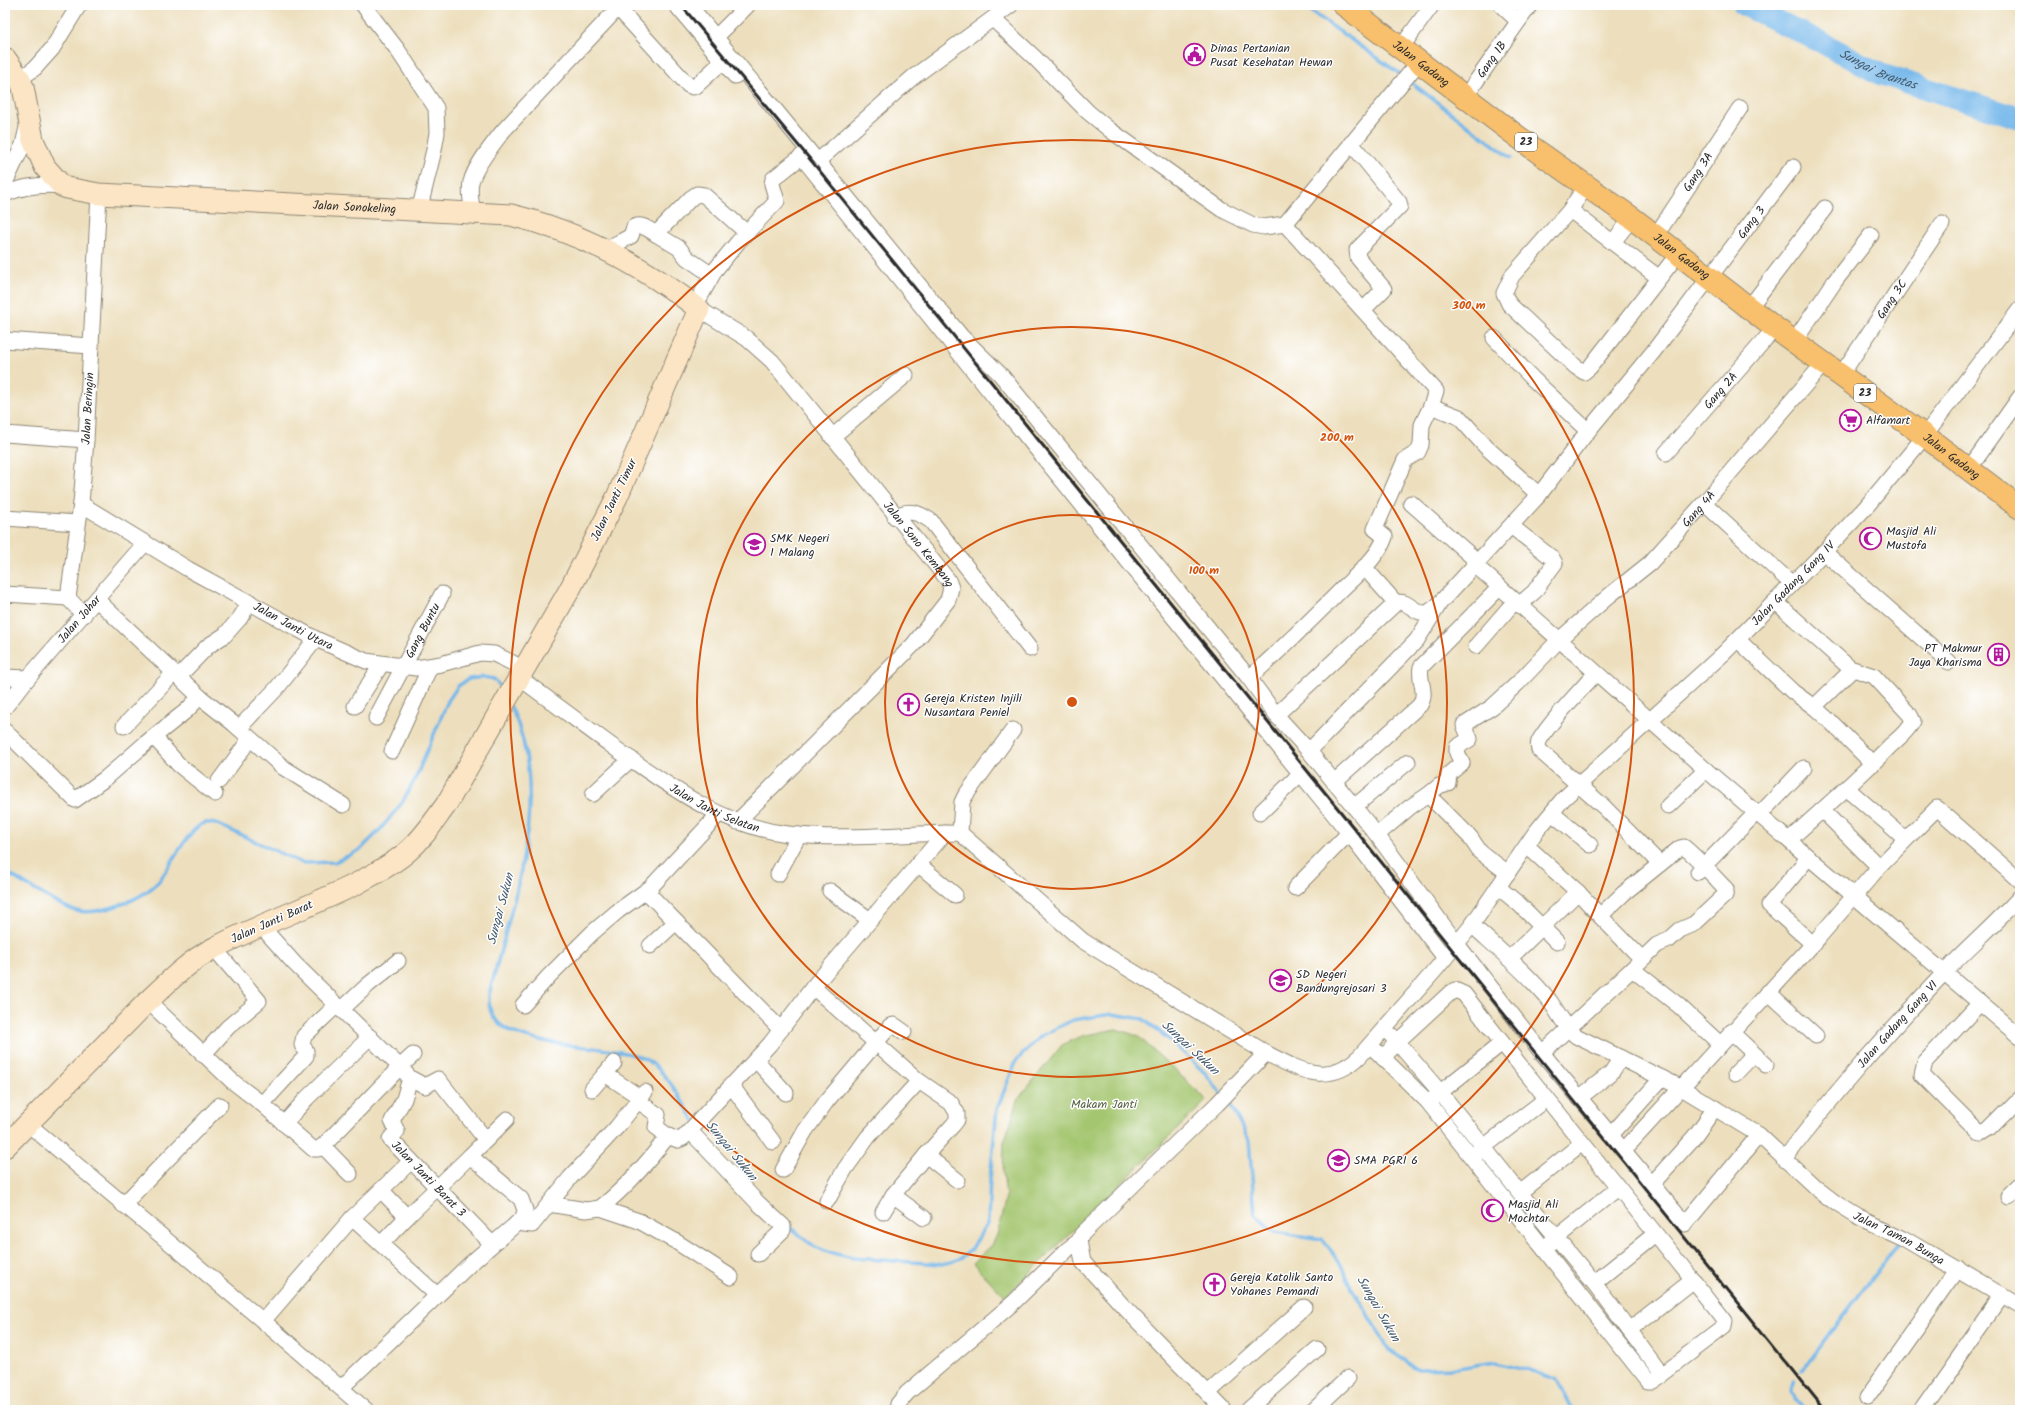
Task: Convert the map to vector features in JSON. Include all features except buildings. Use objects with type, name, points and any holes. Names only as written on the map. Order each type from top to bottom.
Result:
[{"type":"highway","name":"Jalan Gadang","points":[[1344,5],[1400,49],[1410,73],[1465,97],[1632,218],[1775,328],[1925,436],[2019,507]]},
{"type":"street","points":[[20,79],[34,68],[52,48],[79,5]]},
{"type":"street","points":[[363,5],[397,49],[436,108],[438,121],[435,144],[419,211]]},
{"type":"street","points":[[676,5],[802,156],[961,356],[1349,833],[1445,958]]},
{"type":"street","points":[[716,36],[748,5]]},
{"type":"street","points":[[818,161],[912,78],[1011,5]]},
{"type":"street","points":[[1400,49],[1432,5]]},
{"type":"street","points":[[1501,5],[1518,21]]},
{"type":"street","name":"Gang 1B","points":[[1465,97],[1530,5]]},
{"type":"street","points":[[472,213],[470,192],[472,180],[489,150],[503,131],[618,6],[688,85],[693,87],[696,86],[722,61]]},
{"type":"street","points":[[694,7],[961,336],[1001,375],[1249,678],[1276,715],[1309,751],[1377,835],[1457,944],[1542,1053],[1685,1224],[1758,1135]]},
{"type":"street","points":[[993,19],[1034,57],[1088,112],[1110,130],[1221,209],[1253,225],[1264,227],[1285,224],[1410,73]]},
{"type":"street","points":[[5,58],[20,79],[26,95],[28,120],[41,160],[62,186]]},
{"type":"street","name":"Gang 3A","points":[[1655,237],[1740,108]]},
{"type":"street","points":[[5,183],[23,145],[28,120]]},
{"type":"street","points":[[1351,143],[1399,202],[1400,206],[1357,250],[1358,258],[1384,289],[1363,310]]},
{"type":"street","points":[[697,307],[712,275],[747,233],[777,201],[772,184],[773,179],[802,156]]},
{"type":"street","name":"Gang 3","points":[[1309,751],[1417,640],[1438,605],[1539,495],[1588,431],[1653,352],[1793,167]]},
{"type":"street","points":[[5,194],[40,184],[62,186]]},
{"type":"street","name":"Jalan Sonokeling","points":[[62,186],[79,192],[99,194],[512,215],[540,222],[570,233],[606,250],[671,288],[697,307]]},
{"type":"street","points":[[1586,186],[1570,210],[1512,276],[1504,293],[1509,304],[1576,367],[1584,372],[1590,367],[1658,277],[1678,254]]},
{"type":"street","name":"Jalan Beringin","points":[[68,598],[77,523],[81,504],[86,440],[99,194]]},
{"type":"street","points":[[656,234],[691,198],[697,194],[704,194],[747,233]]},
{"type":"street","points":[[1750,308],[1761,291],[1825,208]]},
{"type":"street","points":[[1570,210],[1658,277]]},
{"type":"street","points":[[1612,242],[1632,218]]},
{"type":"street","points":[[1249,678],[1282,650],[1364,567],[1382,546],[1385,537],[1375,529],[1405,460],[1418,452],[1421,445],[1422,425],[1436,391],[1285,224]]},
{"type":"street","name":"Gang 3C","points":[[1833,369],[1942,224]]},
{"type":"street","points":[[606,250],[631,236],[634,227],[637,225],[642,226],[679,248],[687,258],[712,275]]},
{"type":"street","points":[[1794,342],[1835,281],[1871,235]]},
{"type":"street","name":"Jalan Sono Kembang","points":[[697,307],[758,347],[772,361],[895,517],[948,580],[951,588],[948,600],[913,645],[737,822]]},
{"type":"street","name":"Jalan Janti Timur","points":[[520,677],[570,588],[616,497],[697,307]]},
{"type":"street","name":"Jalan Gadang Gang IV","points":[[960,833],[1082,941],[1181,1003],[1266,1053],[1294,1067],[1311,1073],[1329,1074],[1352,1064],[1457,944],[1472,925],[1535,833],[1552,812],[1579,784],[1651,721],[1738,640],[1866,507],[1925,436],[2020,309]]},
{"type":"street","name":"Gang 2A","points":[[1666,453],[1775,328]]},
{"type":"street","points":[[1494,338],[1533,379],[1588,431]]},
{"type":"street","points":[[5,340],[91,346]]},
{"type":"street","name":"Gang 4A","points":[[1428,795],[1439,786],[1448,783],[1449,774],[1462,763],[1457,753],[1457,747],[1470,739],[1465,724],[1492,707],[1518,683],[1559,640],[1610,595],[1650,563],[1704,503],[1833,369]]},
{"type":"street","points":[[832,437],[906,375]]},
{"type":"street","points":[[1969,469],[2020,397]]},
{"type":"street","points":[[1430,406],[1459,417],[1486,447],[1539,495]]},
{"type":"street","points":[[5,434],[86,440]]},
{"type":"street","points":[[1411,503],[1477,563],[1517,603],[1706,770],[2020,1037]]},
{"type":"street","points":[[1704,503],[1792,584]]},
{"type":"street","name":"Jalan Janti Utara","points":[[81,504],[188,569],[316,639],[358,658],[381,664],[416,668],[430,667],[480,652],[494,654],[520,677]]},
{"type":"street","points":[[895,517],[912,511],[921,514],[931,521],[1030,649]]},
{"type":"street","points":[[5,518],[77,523]]},
{"type":"street","points":[[1476,646],[1517,603],[1534,592],[1555,563],[1552,558],[1511,526]]},
{"type":"street","name":"Jalan Johar","points":[[5,707],[28,678],[145,543]]},
{"type":"street","points":[[1824,552],[1949,662]]},
{"type":"street","points":[[1364,567],[1396,603]]},
{"type":"street","points":[[1334,782],[1420,705],[1425,695],[1419,675],[1421,667],[1500,587]]},
{"type":"street","points":[[5,594],[68,598],[84,615]]},
{"type":"street","name":"Gang Buntu","points":[[376,718],[442,594]]},
{"type":"street","points":[[96,600],[200,697],[245,733],[284,768],[343,805]]},
{"type":"street","points":[[124,726],[208,646],[225,635],[240,618],[250,602]]},
{"type":"street","points":[[1776,602],[1851,669],[1874,676],[1913,720],[1911,725],[1872,764],[1788,840]]},
{"type":"street","points":[[1276,715],[1396,603],[1405,603],[1424,613],[1438,605]]},
{"type":"street","points":[[154,737],[179,766],[217,788],[245,733],[273,693],[316,639]]},
{"type":"street","points":[[1738,640],[1793,692],[1814,707],[1833,724],[1872,764]]},
{"type":"street","points":[[355,706],[381,664]]},
{"type":"street","points":[[392,751],[430,667]]},
{"type":"street","points":[[1814,707],[1851,669]]},
{"type":"street","points":[[1596,673],[1547,730],[1539,742],[1540,750],[1579,784],[1660,864]]},
{"type":"street","points":[[5,677],[28,678]]},
{"type":"street","name":"Jalan Janti Barat","points":[[7,1141],[28,1124],[171,979],[214,948],[331,896],[376,873],[409,851],[431,826],[446,805],[496,716],[520,677]]},
{"type":"street","name":"Jalan Janti Selatan","points":[[520,677],[678,792],[718,815],[737,822],[771,831],[799,835],[837,837],[960,833]]},
{"type":"street","points":[[5,731],[75,800],[106,778],[177,719],[200,697]]},
{"type":"street","points":[[960,833],[962,802],[965,796],[1013,730]]},
{"type":"street","points":[[593,794],[631,759]]},
{"type":"street","points":[[1354,807],[1408,762]]},
{"type":"street","points":[[1700,870],[1804,768]]},
{"type":"street","points":[[1668,806],[1706,770]]},
{"type":"street","points":[[1260,813],[1300,774]]},
{"type":"street","points":[[1847,788],[1867,808],[1879,814],[1905,839]]},
{"type":"street","points":[[1377,835],[1410,807],[1428,795],[1470,837],[1480,852],[1508,873]]},
{"type":"street","points":[[1624,1150],[1680,1087],[1813,944],[1879,867],[1937,808],[2020,881]]},
{"type":"street","points":[[1822,810],[1879,867]]},
{"type":"street","points":[[1552,812],[1590,845]]},
{"type":"street","points":[[523,1005],[549,976],[592,933],[618,911],[646,892],[672,866],[718,815]]},
{"type":"street","points":[[592,1089],[610,1069],[642,1097],[658,1114],[656,1127],[668,1136],[678,1140],[690,1130],[709,1108],[756,1060],[781,1030],[813,987],[944,833]]},
{"type":"street","points":[[1295,888],[1349,833]]},
{"type":"street","points":[[778,874],[799,835]]},
{"type":"street","points":[[1527,846],[1578,892],[1600,916],[1637,964],[1678,1006],[1720,1044]]},
{"type":"street","points":[[1600,916],[1624,893],[1682,846],[1700,860],[1700,870]]},
{"type":"street","points":[[1808,858],[1765,909],[1813,944]]},
{"type":"street","points":[[918,864],[955,895]]},
{"type":"street","points":[[1542,1053],[1657,945],[1669,940],[1680,930],[1694,924],[1725,895],[1726,889],[1700,870]]},
{"type":"street","points":[[1498,887],[1542,926],[1557,942]]},
{"type":"street","points":[[830,891],[870,920]]},
{"type":"street","points":[[646,892],[781,1030]]},
{"type":"street","points":[[1509,960],[1578,892]]},
{"type":"street","name":"Jalan Gadang Gang VI","points":[[1784,1160],[1817,1114],[1943,973],[1998,921],[2020,897]]},
{"type":"street","points":[[650,946],[676,922]]},
{"type":"street","points":[[1472,925],[1549,1000],[1568,1029]]},
{"type":"street","points":[[262,927],[294,963],[410,1078],[425,1086],[438,1079],[486,1140]]},
{"type":"street","points":[[203,1055],[228,1028],[259,1001],[214,948]]},
{"type":"street","points":[[262,1104],[306,1056],[306,1051],[302,1045],[304,1036],[398,961]]},
{"type":"street","points":[[813,987],[919,1081],[951,1103],[957,1113],[957,1120],[893,1195],[883,1212]]},
{"type":"street","points":[[1383,1058],[1397,1042],[1450,993],[1455,990],[1464,994],[1546,1099],[1693,1280],[1725,1321],[1725,1324],[1662,1374],[1652,1381],[1648,1381],[1544,1247],[1478,1152],[1440,1092],[1397,1042],[1385,1028]]},
{"type":"street","points":[[1768,992],[1816,1036]]},
{"type":"street","points":[[148,1001],[203,1055],[313,1149],[318,1149],[323,1146],[400,1067],[414,1055]]},
{"type":"street","points":[[1980,1003],[1926,1062],[1922,1076],[1981,1134],[1989,1129],[2020,1098]]},
{"type":"street","points":[[783,1170],[805,1131],[826,1102],[876,1043],[892,1026],[904,1032]]},
{"type":"street","name":"Jalan Taman Bunga","points":[[1568,1029],[1576,1036],[1680,1087],[1715,1108],[1758,1135],[1816,1188],[1858,1217],[1903,1238],[1958,1269],[2020,1307]]},
{"type":"street","points":[[1731,1032],[1766,1065]]},
{"type":"street","points":[[284,1124],[307,1098],[370,1037]]},
{"type":"street","points":[[1428,1102],[1502,1043]]},
{"type":"street","points":[[1370,1045],[1520,1193],[1594,1283],[1662,1374]]},
{"type":"street","points":[[897,1410],[898,1404],[907,1393],[989,1324],[1039,1279],[1068,1249],[1079,1241],[1082,1234],[1237,1085],[1266,1053]]},
{"type":"street","points":[[1735,1074],[1754,1054]]},
{"type":"street","points":[[1579,1098],[1607,1077],[1621,1058]]},
{"type":"street","points":[[756,1060],[786,1094]]},
{"type":"street","name":"Jalan Janti Barat 3","points":[[410,1078],[404,1099],[392,1121],[397,1131],[390,1139],[492,1244]]},
{"type":"street","points":[[1610,1135],[1662,1078]]},
{"type":"street","points":[[827,1201],[845,1169],[868,1137],[919,1081]]},
{"type":"street","points":[[731,1085],[773,1142]]},
{"type":"street","points":[[517,1223],[532,1225],[642,1097]]},
{"type":"street","points":[[1478,1152],[1546,1099]]},
{"type":"street","points":[[123,1205],[220,1105]]},
{"type":"street","points":[[1652,1184],[1695,1136],[1715,1108]]},
{"type":"street","points":[[381,1244],[507,1120]]},
{"type":"street","points":[[28,1124],[263,1321],[341,1388],[363,1409]]},
{"type":"street","points":[[690,1130],[757,1202],[783,1226],[783,1230],[758,1254]]},
{"type":"street","points":[[600,1208],[623,1188],[668,1136]]},
{"type":"street","points":[[1520,1193],[1582,1143]]},
{"type":"street","points":[[323,1146],[350,1174]]},
{"type":"street","points":[[926,1155],[957,1180]]},
{"type":"street","points":[[341,1388],[437,1295],[492,1244],[523,1218],[525,1210],[521,1199],[470,1156]]},
{"type":"street","points":[[263,1321],[352,1218],[411,1161]]},
{"type":"street","points":[[2009,1197],[2020,1186]]},
{"type":"street","points":[[1544,1247],[1618,1188]]},
{"type":"street","points":[[380,1190],[407,1217]]},
{"type":"street","points":[[893,1195],[924,1218]]},
{"type":"street","points":[[549,1204],[586,1210],[600,1208],[639,1221],[675,1241],[731,1277]]},
{"type":"street","points":[[352,1218],[437,1295]]},
{"type":"street","points":[[1594,1283],[1655,1234]]},
{"type":"street","points":[[1079,1241],[1083,1262],[1124,1307],[1224,1410]]},
{"type":"street","points":[[1867,1397],[1958,1269]]},
{"type":"street","points":[[1629,1330],[1693,1280]]},
{"type":"street","points":[[1922,1410],[2001,1296]]},
{"type":"street","points":[[1208,1394],[1304,1307]]},
{"type":"street","points":[[1248,1410],[1317,1349]]},
{"type":"street","points":[[1314,1410],[1348,1378]]},
{"type":"green space","name":"Makam Janti","points":[[1116,1029],[1138,1036],[1207,1100],[1005,1297],[973,1263],[992,1245],[997,1235],[1006,1197],[1003,1173],[1004,1142],[1019,1098],[1062,1045],[1082,1036]]},
{"type":"waterway","points":[[1302,5],[1403,76]]},
{"type":"waterway","name":"Sungai Brantas","points":[[1744,5],[1821,42],[1880,74],[2020,118]]},
{"type":"waterway","points":[[1409,81],[1511,158]]},
{"type":"waterway","name":"Sungai Sukun","points":[[5,871],[52,900],[71,909],[86,912],[97,911],[120,905],[142,895],[151,889],[163,876],[192,832],[198,826],[205,823],[217,824],[302,863],[335,862],[360,850],[379,831],[402,803],[416,777],[448,701],[458,686],[469,679],[483,677],[494,679],[503,690]]},
{"type":"waterway","name":"Sungai Sukun","points":[[511,707],[523,741],[529,777],[529,814],[517,888],[489,995],[491,1013],[494,1018],[506,1029],[523,1036],[543,1041],[609,1050],[645,1059],[659,1070],[666,1078],[694,1120]]},
{"type":"waterway","name":"Sungai Sukun","points":[[788,1226],[815,1247],[853,1258],[941,1264],[961,1258],[971,1250],[988,1222],[990,1179],[997,1109],[1016,1061],[1041,1036],[1073,1020],[1112,1014],[1143,1019],[1170,1040],[1206,1074],[1222,1095]]},
{"type":"waterway","name":"Sungai Sukun","points":[[1226,1100],[1232,1108],[1249,1140],[1255,1214],[1274,1232],[1322,1239],[1339,1261],[1354,1292],[1389,1350],[1418,1369],[1458,1368],[1495,1362],[1527,1369],[1557,1380],[1573,1410]]},
{"type":"waterway","name":"Sungai Sukun","points":[[699,1127],[706,1138]]},
{"type":"waterway","points":[[1802,1371],[1899,1242]]},
{"type":"waterway","points":[[1794,1381],[1790,1391],[1806,1410]]},
{"type":"railway","points":[[681,5],[814,164],[1824,1410]]},
{"type":"place","name":"Dinas Pertanian Pusat Kesehatan Hewan","points":[[1194,55]]},
{"type":"place","name":"Alfamart","points":[[1850,420]]},
{"type":"place","name":"Masjid Ali Mustofa","points":[[1870,538]]},
{"type":"place","name":"SMK Negeri 1 Malang","points":[[755,545]]},
{"type":"place","name":"PT Makmur Jaya Kharisma","points":[[1998,655]]},
{"type":"place","name":"Gereja Kristen Injili Nusantara Peniel","points":[[908,705]]},
{"type":"place","name":"SD Negeri Bandungrejosari 3","points":[[1281,981]]},
{"type":"place","name":"SMA PGRI 6","points":[[1338,1160]]},
{"type":"place","name":"Masjid Ali Mochtar","points":[[1492,1211]]},
{"type":"place","name":"Gereja Katolik Santo Yohanes Pemandi","points":[[1214,1284]]}]
